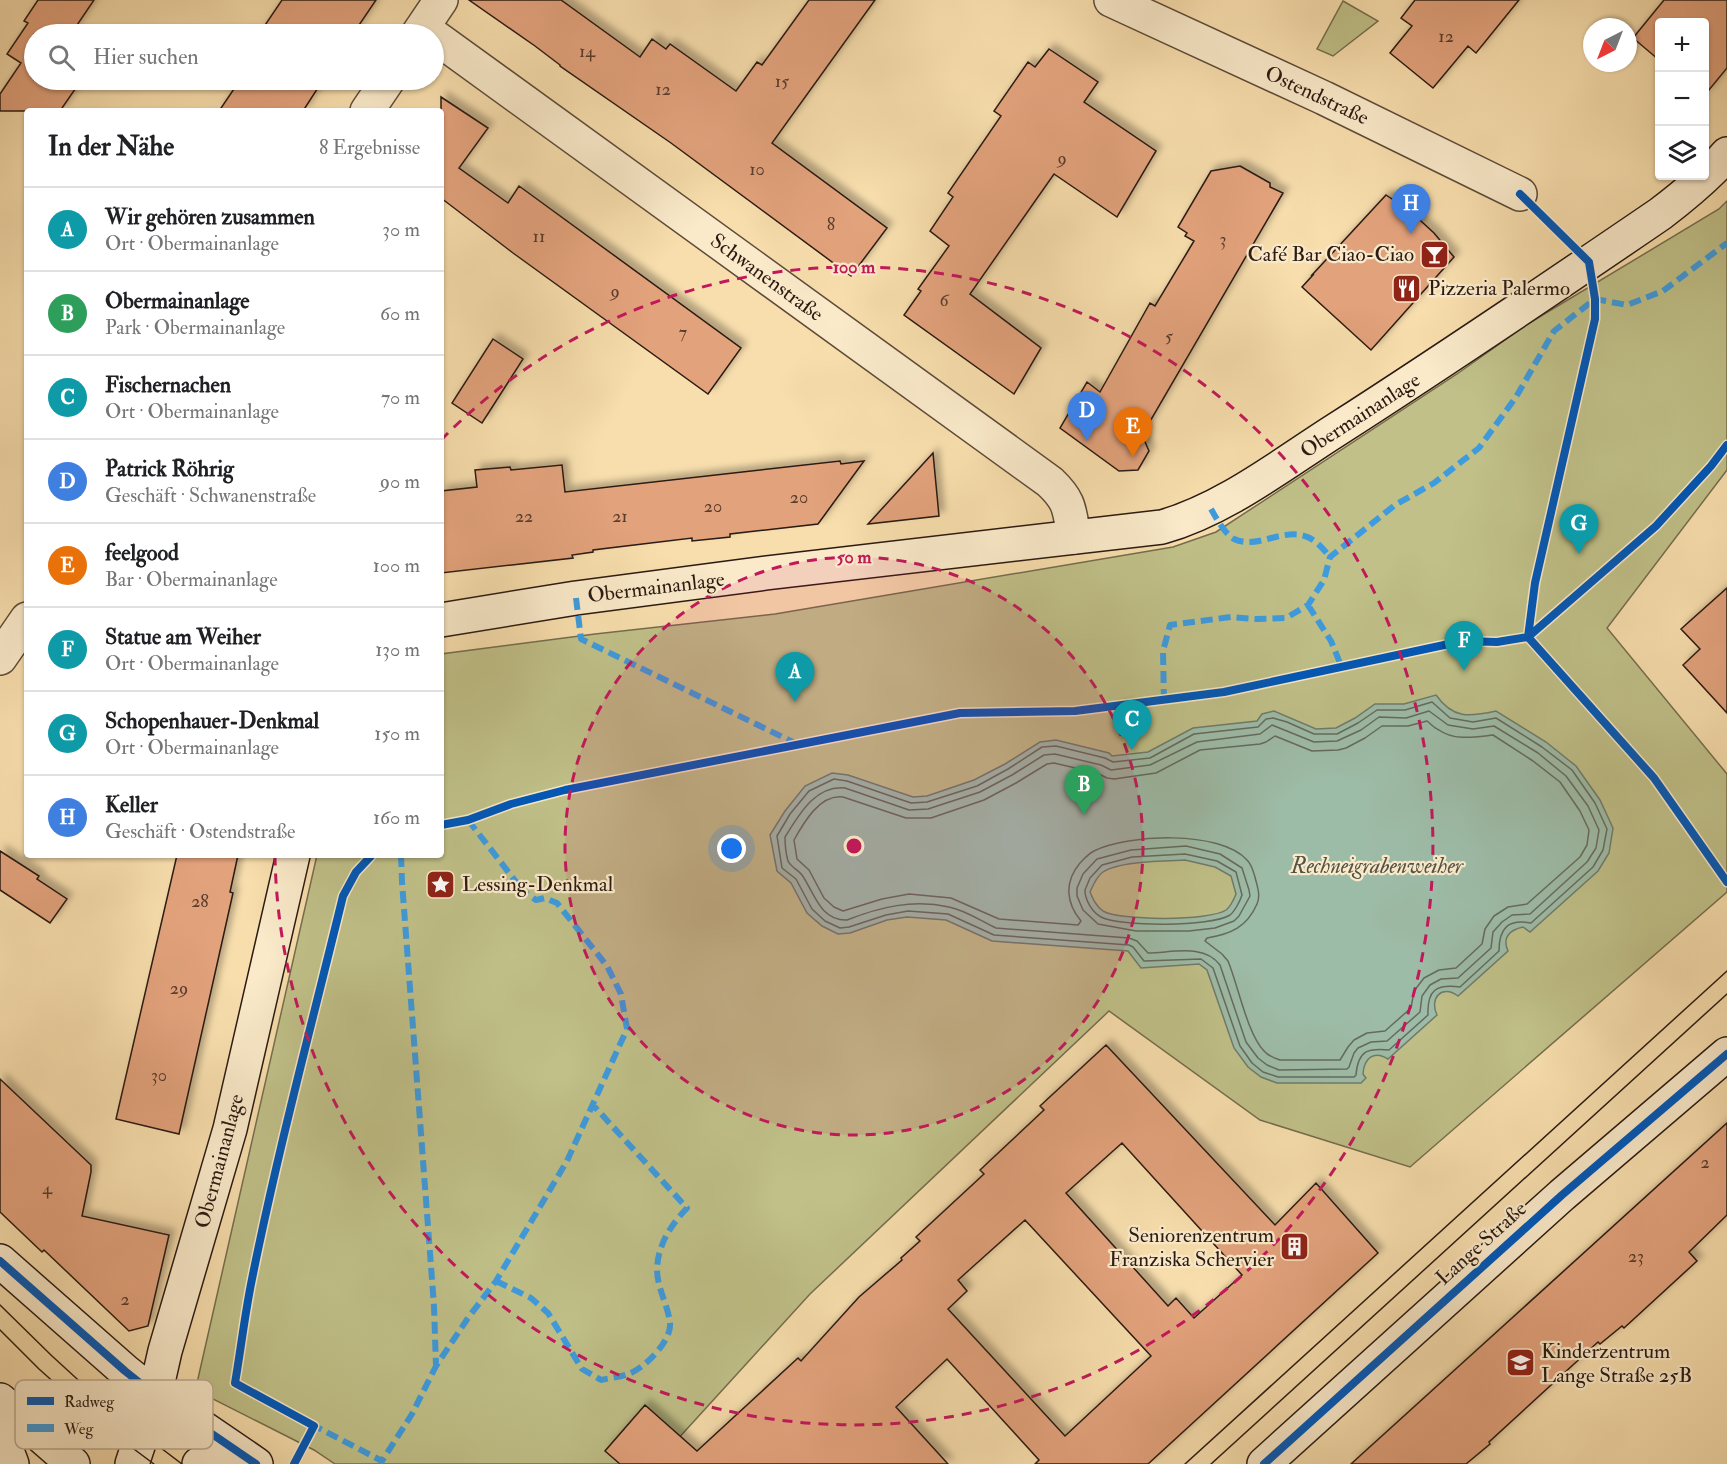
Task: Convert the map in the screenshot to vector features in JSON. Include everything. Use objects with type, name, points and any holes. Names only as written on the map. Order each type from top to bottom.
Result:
[{"type":"main road","points":[[430,24],[441,0]]},
{"type":"main road","name":"Ostendstraße","points":[[1111,0],[1324,98],[1520,194]]},
{"type":"main road","name":"Schwanenstraße","points":[[444,46],[1050,482],[1066,500],[1074,537]]},
{"type":"main road","points":[[369,108],[381,90]]},
{"type":"main road","name":"Obermainanlage","points":[[444,620],[600,595],[766,573],[1162,527],[1186,520],[1226,501],[1440,364],[1660,214],[1710,174],[1727,154]]},
{"type":"main road","points":[[0,658],[24,623]]},
{"type":"main road","name":"Obermainanlage","points":[[158,1380],[230,1129],[292,858]]},
{"type":"main road","name":"Lange Straße","points":[[1264,1464],[1562,1195],[1727,1054]]},
{"type":"main road","points":[[0,1261],[136,1380]]},
{"type":"main road","points":[[0,1400],[15,1413]]},
{"type":"main road","points":[[0,1432],[12,1464]]},
{"type":"main road","points":[[213,1435],[256,1464]]},
{"type":"main road","points":[[56,1449],[73,1464]]},
{"type":"main road","name":"Obermainanlage","points":[[132,1464],[137,1449]]},
{"type":"main road","points":[[199,1464],[228,1464]]},
{"type":"green space","points":[[1343,1],[1378,21],[1333,56],[1317,49]]},
{"type":"green space","points":[[1727,201],[1727,470],[1607,628],[1727,774],[1727,892],[1410,1167],[1260,1120],[1109,1011],[810,1294],[655,1464],[335,1464],[314,1450],[213,1399],[213,1380],[198,1380],[316,858],[444,858],[444,654],[775,614],[1173,547],[1216,532],[1457,374],[1526,325],[1719,209]]},
{"type":"water","name":"Rechneigrabenweiher","points":[[1436,695],[1442,703],[1462,714],[1496,711],[1546,742],[1576,766],[1600,800],[1613,828],[1609,853],[1598,871],[1530,932],[1523,927],[1511,932],[1506,938],[1508,951],[1458,996],[1447,992],[1438,995],[1435,1003],[1437,1015],[1388,1059],[1378,1055],[1371,1057],[1365,1064],[1363,1074],[1366,1078],[1361,1083],[1277,1083],[1261,1077],[1248,1067],[1234,1048],[1207,970],[1199,964],[1141,968],[1128,951],[992,941],[946,920],[907,917],[887,920],[850,933],[838,934],[822,926],[807,913],[791,883],[777,871],[770,835],[805,786],[832,773],[848,775],[913,797],[927,796],[974,780],[1040,742],[1056,740],[1109,753],[1112,756],[1148,752],[1193,728],[1257,721],[1262,714],[1274,711],[1316,729],[1336,728],[1375,704],[1404,704]],"holes":[[[1185,860],[1215,867],[1231,876],[1236,894],[1227,909],[1217,914],[1184,918],[1127,917],[1103,911],[1090,892],[1095,881],[1110,868],[1142,862]]]},
{"type":"building","points":[[38,0],[94,0],[78,24],[27,24],[24,21]]},
{"type":"building","points":[[282,0],[376,0],[360,24],[266,24]]},
{"type":"building","points":[[469,0],[561,0],[640,57],[652,39],[666,49],[670,44],[736,91],[757,62],[762,65],[809,0],[875,0],[772,143],[887,228],[851,276],[671,143]]},
{"type":"building","points":[[1415,0],[1519,0],[1476,53],[1468,46],[1433,88],[1390,53],[1412,26],[1401,18]]},
{"type":"building","points":[[1664,0],[1727,0],[1727,68],[1709,90],[1709,18],[1655,18],[1655,57],[1637,41],[1637,33]]},
{"type":"building","points":[[24,29],[24,90],[74,90],[62,108],[24,108],[24,111],[0,111],[0,94],[21,63],[7,54]]},
{"type":"building","points":[[1049,49],[1098,82],[1084,102],[1156,151],[1117,217],[1054,174],[970,294],[1041,348],[1014,394],[904,315],[921,291],[918,289],[949,246],[930,231],[953,197],[948,193],[1001,116],[994,111],[1028,62],[1035,67]]},
{"type":"building","points":[[233,90],[317,90],[305,108],[221,108]]},
{"type":"building","points":[[441,97],[488,128],[459,168],[508,203],[519,186],[741,348],[708,394],[444,200],[444,108],[441,108]]},
{"type":"building","points":[[1240,166],[1270,183],[1270,187],[1283,193],[1142,435],[1149,451],[1138,470],[1119,471],[1060,428],[1087,382],[1100,392],[1150,303],[1155,306],[1194,241],[1185,236],[1187,233],[1178,227],[1211,171]]},
{"type":"building","points":[[1386,195],[1410,211],[1434,233],[1454,257],[1371,350],[1302,287]]},
{"type":"building","points":[[493,339],[523,359],[482,423],[452,403]]},
{"type":"building","points":[[933,453],[939,516],[868,524]]},
{"type":"building","points":[[840,461],[841,464],[864,461],[818,524],[730,534],[730,537],[692,541],[692,538],[593,550],[593,552],[572,555],[573,558],[444,573],[444,491],[477,487],[475,470],[510,467],[511,470],[562,465],[565,492]]},
{"type":"building","points":[[1727,588],[1727,713],[1683,665],[1700,649],[1681,629]]},
{"type":"building","points":[[0,851],[39,876],[37,879],[67,899],[50,923],[0,890]]},
{"type":"building","points":[[176,858],[237,858],[230,892],[233,893],[179,1134],[116,1119]]},
{"type":"building","name":"Seniorenzentrum Franziska Schervier","points":[[1106,1045],[1275,1225],[1316,1183],[1378,1253],[1148,1464],[1035,1464],[1039,1460],[947,1359],[896,1407],[948,1464],[620,1464],[605,1451],[645,1405],[697,1451],[798,1358],[801,1361],[859,1297],[902,1260],[901,1258],[920,1241],[916,1237],[984,1174],[980,1170],[1044,1110],[1040,1106]],"holes":[[[1122,1143],[1242,1275],[1194,1318],[1176,1298],[1168,1306],[1066,1193]],[[1025,1220],[1151,1356],[1065,1436],[948,1309],[967,1291],[958,1280]]]},
{"type":"building","points":[[0,1079],[91,1165],[82,1216],[169,1235],[148,1326],[129,1331],[44,1250],[42,1252],[0,1212]]},
{"type":"building","points":[[1727,1123],[1727,1215],[1689,1252],[1697,1261],[1624,1328],[1622,1326],[1600,1344],[1598,1342],[1466,1464],[1351,1464]]},
{"type":"tram line","points":[[1185,1464],[1727,971]]},
{"type":"tram line","points":[[1211,1464],[1727,994]]},
{"type":"tram line","points":[[0,1305],[78,1380]]},
{"type":"tram line","points":[[0,1330],[51,1380]]},
{"type":"tram line","points":[[134,1449],[154,1464]]},
{"type":"tram line","points":[[162,1449],[182,1464]]},
{"type":"marked path","points":[[1164,701],[1163,651],[1170,625],[1231,617],[1286,618],[1308,605],[1324,580],[1330,557],[1395,505],[1434,483],[1479,448],[1516,397],[1554,331],[1595,299],[1627,305],[1663,291],[1727,243]]},
{"type":"marked path","points":[[1211,509],[1224,530],[1234,539],[1253,542],[1293,534],[1315,542],[1330,557]]},
{"type":"marked path","points":[[576,598],[581,639],[797,744]]},
{"type":"marked path","points":[[1308,605],[1331,641],[1342,668]]},
{"type":"marked path","points":[[468,820],[520,887]]},
{"type":"marked path","points":[[401,858],[434,1306],[436,1366],[496,1281],[567,1161],[627,1029],[621,994],[607,966],[557,903],[545,898],[536,900],[526,893]]},
{"type":"marked path","points":[[496,1281],[531,1298],[548,1313],[582,1369],[601,1380],[622,1376],[642,1366],[667,1338],[670,1323],[659,1283],[658,1260],[666,1236],[687,1208],[593,1105]]},
{"type":"marked path","points":[[311,1424],[382,1461],[412,1414],[436,1366]]},
{"type":"cycle path","points":[[1520,194],[1589,262],[1595,299],[1595,319],[1535,583],[1528,637],[1654,778],[1727,882]]},
{"type":"cycle path","points":[[444,824],[468,820],[511,804],[565,790],[960,713],[1075,711],[1224,692],[1463,641],[1497,642],[1528,637],[1656,526],[1711,466],[1727,445]]},
{"type":"cycle path","points":[[294,1464],[314,1426],[235,1383],[262,1231],[343,896],[356,872],[369,858]]},
{"type":"cycle path","points":[[1264,1464],[1562,1195],[1727,1054]]},
{"type":"cycle path","points":[[0,1261],[136,1380]]},
{"type":"cycle path","points":[[213,1435],[256,1464]]},
{"type":"place","name":"Keller","points":[[1411,234]]},
{"type":"place","name":"Café Bar Ciao-Ciao","points":[[1435,254]]},
{"type":"place","name":"Pizzeria Palermo","points":[[1407,288]]},
{"type":"place","name":"Patrick Röhrig","points":[[1087,441]]},
{"type":"place","name":"feelgood","points":[[1133,457]]},
{"type":"place","name":"Schopenhauer-Denkmal","points":[[1579,554]]},
{"type":"place","name":"Statue am Weiher","points":[[1464,671]]},
{"type":"place","name":"Wir gehören zusammen","points":[[795,702]]},
{"type":"place","name":"Fischernachen","points":[[1132,750]]},
{"type":"place","name":"Obermainanlage","points":[[1084,815]]},
{"type":"place","name":"Lessing-Denkmal","points":[[441,884]]},
{"type":"place","name":"Seniorenzentrum Franziska Schervier","points":[[1295,1247]]},
{"type":"place","name":"Kinderzentrum Lange Straße 25B","points":[[1520,1363]]}]
